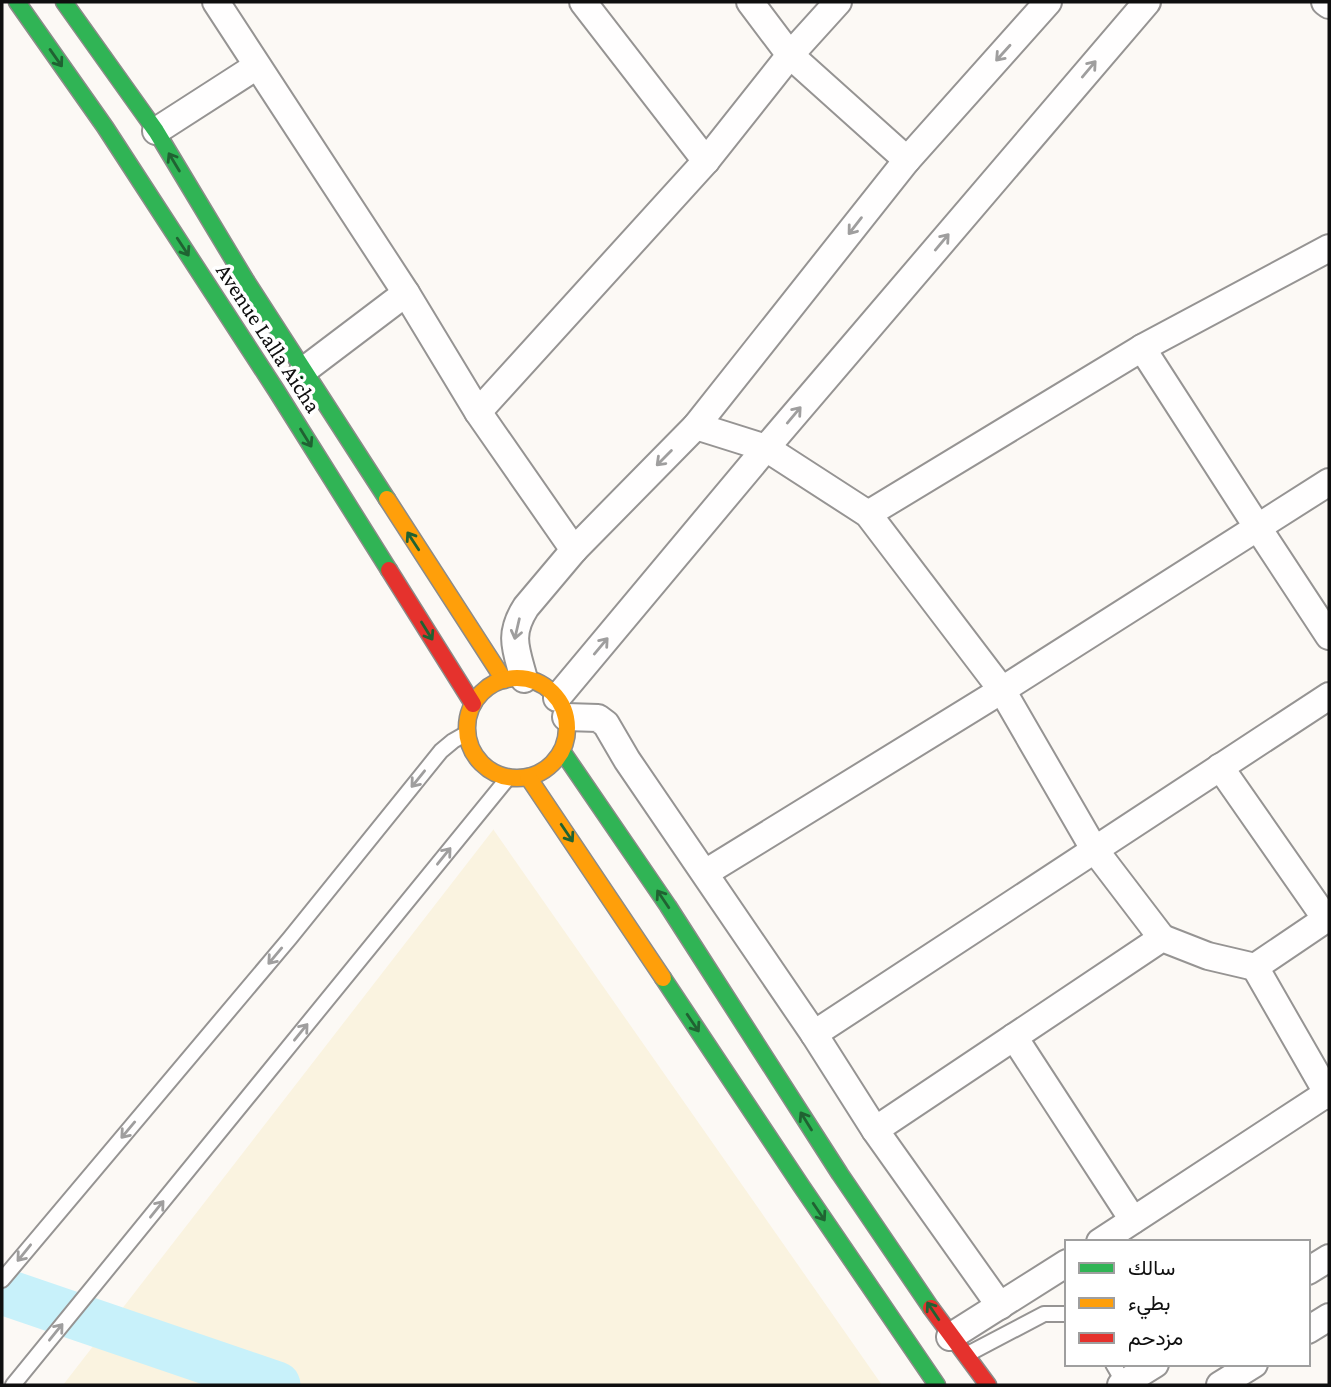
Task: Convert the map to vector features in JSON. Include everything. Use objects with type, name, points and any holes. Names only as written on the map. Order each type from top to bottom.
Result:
[{"type":"main road","name":"Avenue Lalla Aicha","points":[[17,2],[150,196],[276,390],[473,704]]},
{"type":"main road","name":"Avenue Lalla Aicha","points":[[64,2],[156,131],[244,279],[303,371],[514,679]]},
{"type":"main road","points":[[514,679],[543,685],[562,708],[567,735],[562,751],[547,768],[528,777],[508,778],[488,769],[474,754],[467,733],[473,704],[486,689],[514,679]]},
{"type":"main road","points":[[562,751],[693,944],[827,1154],[958,1347],[988,1385]]},
{"type":"main road","points":[[528,777],[937,1385]]},
{"type":"street","points":[[216,2],[406,293],[478,412],[574,550]]},
{"type":"street","points":[[583,2],[706,161]]},
{"type":"street","points":[[750,2],[790,55],[907,160]]},
{"type":"street","points":[[478,412],[706,161],[790,55],[838,2]]},
{"type":"street","points":[[514,679],[514,638],[520,616],[574,550],[696,426],[907,160],[1048,2]]},
{"type":"street","points":[[1000,1306],[875,1130],[814,1034],[627,760],[606,724],[598,718],[562,708],[766,448],[1147,2]]},
{"type":"street","points":[[1325,2],[1329,5]]},
{"type":"street","points":[[156,131],[257,66]]},
{"type":"street","points":[[869,514],[1142,348],[1329,248]]},
{"type":"street","points":[[303,371],[406,293]]},
{"type":"street","points":[[1142,348],[1329,636]]},
{"type":"street","points":[[696,426],[766,448],[869,514],[1002,690],[1094,849],[1162,938],[1208,956],[1255,967],[1328,918],[1220,767]]},
{"type":"street","points":[[705,873],[1002,690],[1329,482]]},
{"type":"street","points":[[814,1034],[1329,696]]},
{"type":"street","points":[[875,1130],[1162,938]]},
{"type":"street","points":[[1103,1240],[1329,1094],[1255,967]]},
{"type":"street","points":[[1014,1037],[1133,1220]]},
{"type":"street","points":[[1310,1270],[1329,1258]]},
{"type":"street","points":[[958,1347],[1000,1306],[1065,1264]]},
{"type":"street","points":[[1310,1329],[1329,1317]]},
{"type":"street","points":[[1119,1378],[1150,1366]]},
{"type":"street","points":[[1220,1385],[1251,1366]]},
{"type":"lane","points":[[2,1280],[290,938],[441,751],[467,733]]},
{"type":"lane","points":[[13,1385],[508,778]]},
{"type":"lane","points":[[958,1347],[1044,1314],[1065,1314]]},
{"type":"shaded area","points":[[493,830],[882,1385],[63,1385]]},
{"type":"waterway","points":[[2,1291],[277,1385]]},
{"type":"traffic: fast","points":[[17,2],[105,127],[389,570]]},
{"type":"traffic: fast","points":[[64,2],[156,131],[245,279],[387,499]]},
{"type":"traffic: fast","points":[[562,751],[668,906],[840,1174],[931,1308]]},
{"type":"traffic: fast","points":[[663,978],[937,1385]]},
{"type":"traffic: slow","points":[[387,499],[504,680]]},
{"type":"traffic: slow","points":[[517,678],[536,682],[552,693],[563,709],[567,728],[563,747],[552,763],[536,774],[517,778],[498,774],[482,763],[471,747],[467,728],[471,709],[482,693],[498,682],[517,678]]},
{"type":"traffic: slow","points":[[528,777],[663,978]]},
{"type":"traffic: jam","points":[[389,570],[473,704]]},
{"type":"traffic: jam","points":[[931,1308],[988,1385]]}]
